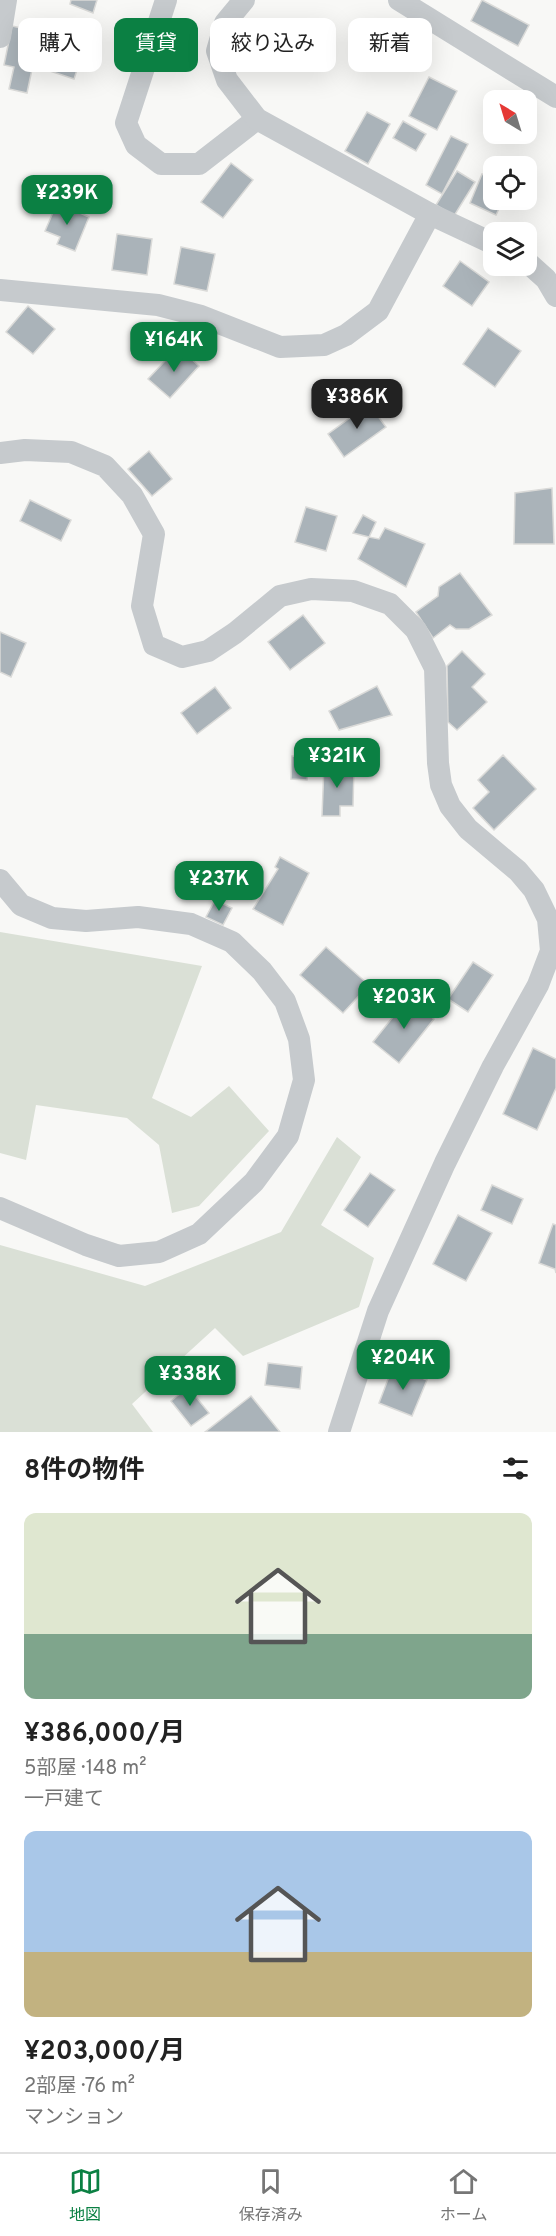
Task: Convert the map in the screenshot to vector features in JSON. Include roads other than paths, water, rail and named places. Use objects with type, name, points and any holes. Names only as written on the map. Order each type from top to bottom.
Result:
[{"type":"street","points":[[0,37],[6,0]]},
{"type":"street","points":[[166,0],[126,123],[136,145],[161,164],[199,164],[257,119]]},
{"type":"street","points":[[243,0],[225,23],[217,51],[227,80],[257,119],[430,214],[483,239]]},
{"type":"street","points":[[399,0],[556,97]]},
{"type":"street","points":[[0,290],[158,305],[201,316],[280,347],[324,345],[346,335],[378,311],[430,214]]},
{"type":"street","points":[[537,271],[546,279],[556,296]]},
{"type":"street","points":[[0,453],[25,450],[71,452],[105,466],[132,495],[154,534],[142,606],[145,616],[154,645],[182,657],[208,651],[236,633],[280,597],[311,589],[353,591],[390,604],[416,630],[435,668],[438,763],[441,785],[450,806],[468,829],[518,871],[534,890],[548,919],[551,951],[538,985],[493,1066],[378,1311],[339,1432]]},
{"type":"street","points":[[0,880],[21,905],[52,918],[86,921],[138,917],[180,922],[191,924],[232,942],[262,971],[285,1001],[299,1039],[304,1080],[288,1136],[254,1182],[199,1234],[159,1252],[119,1256],[86,1245],[0,1208]]}]
